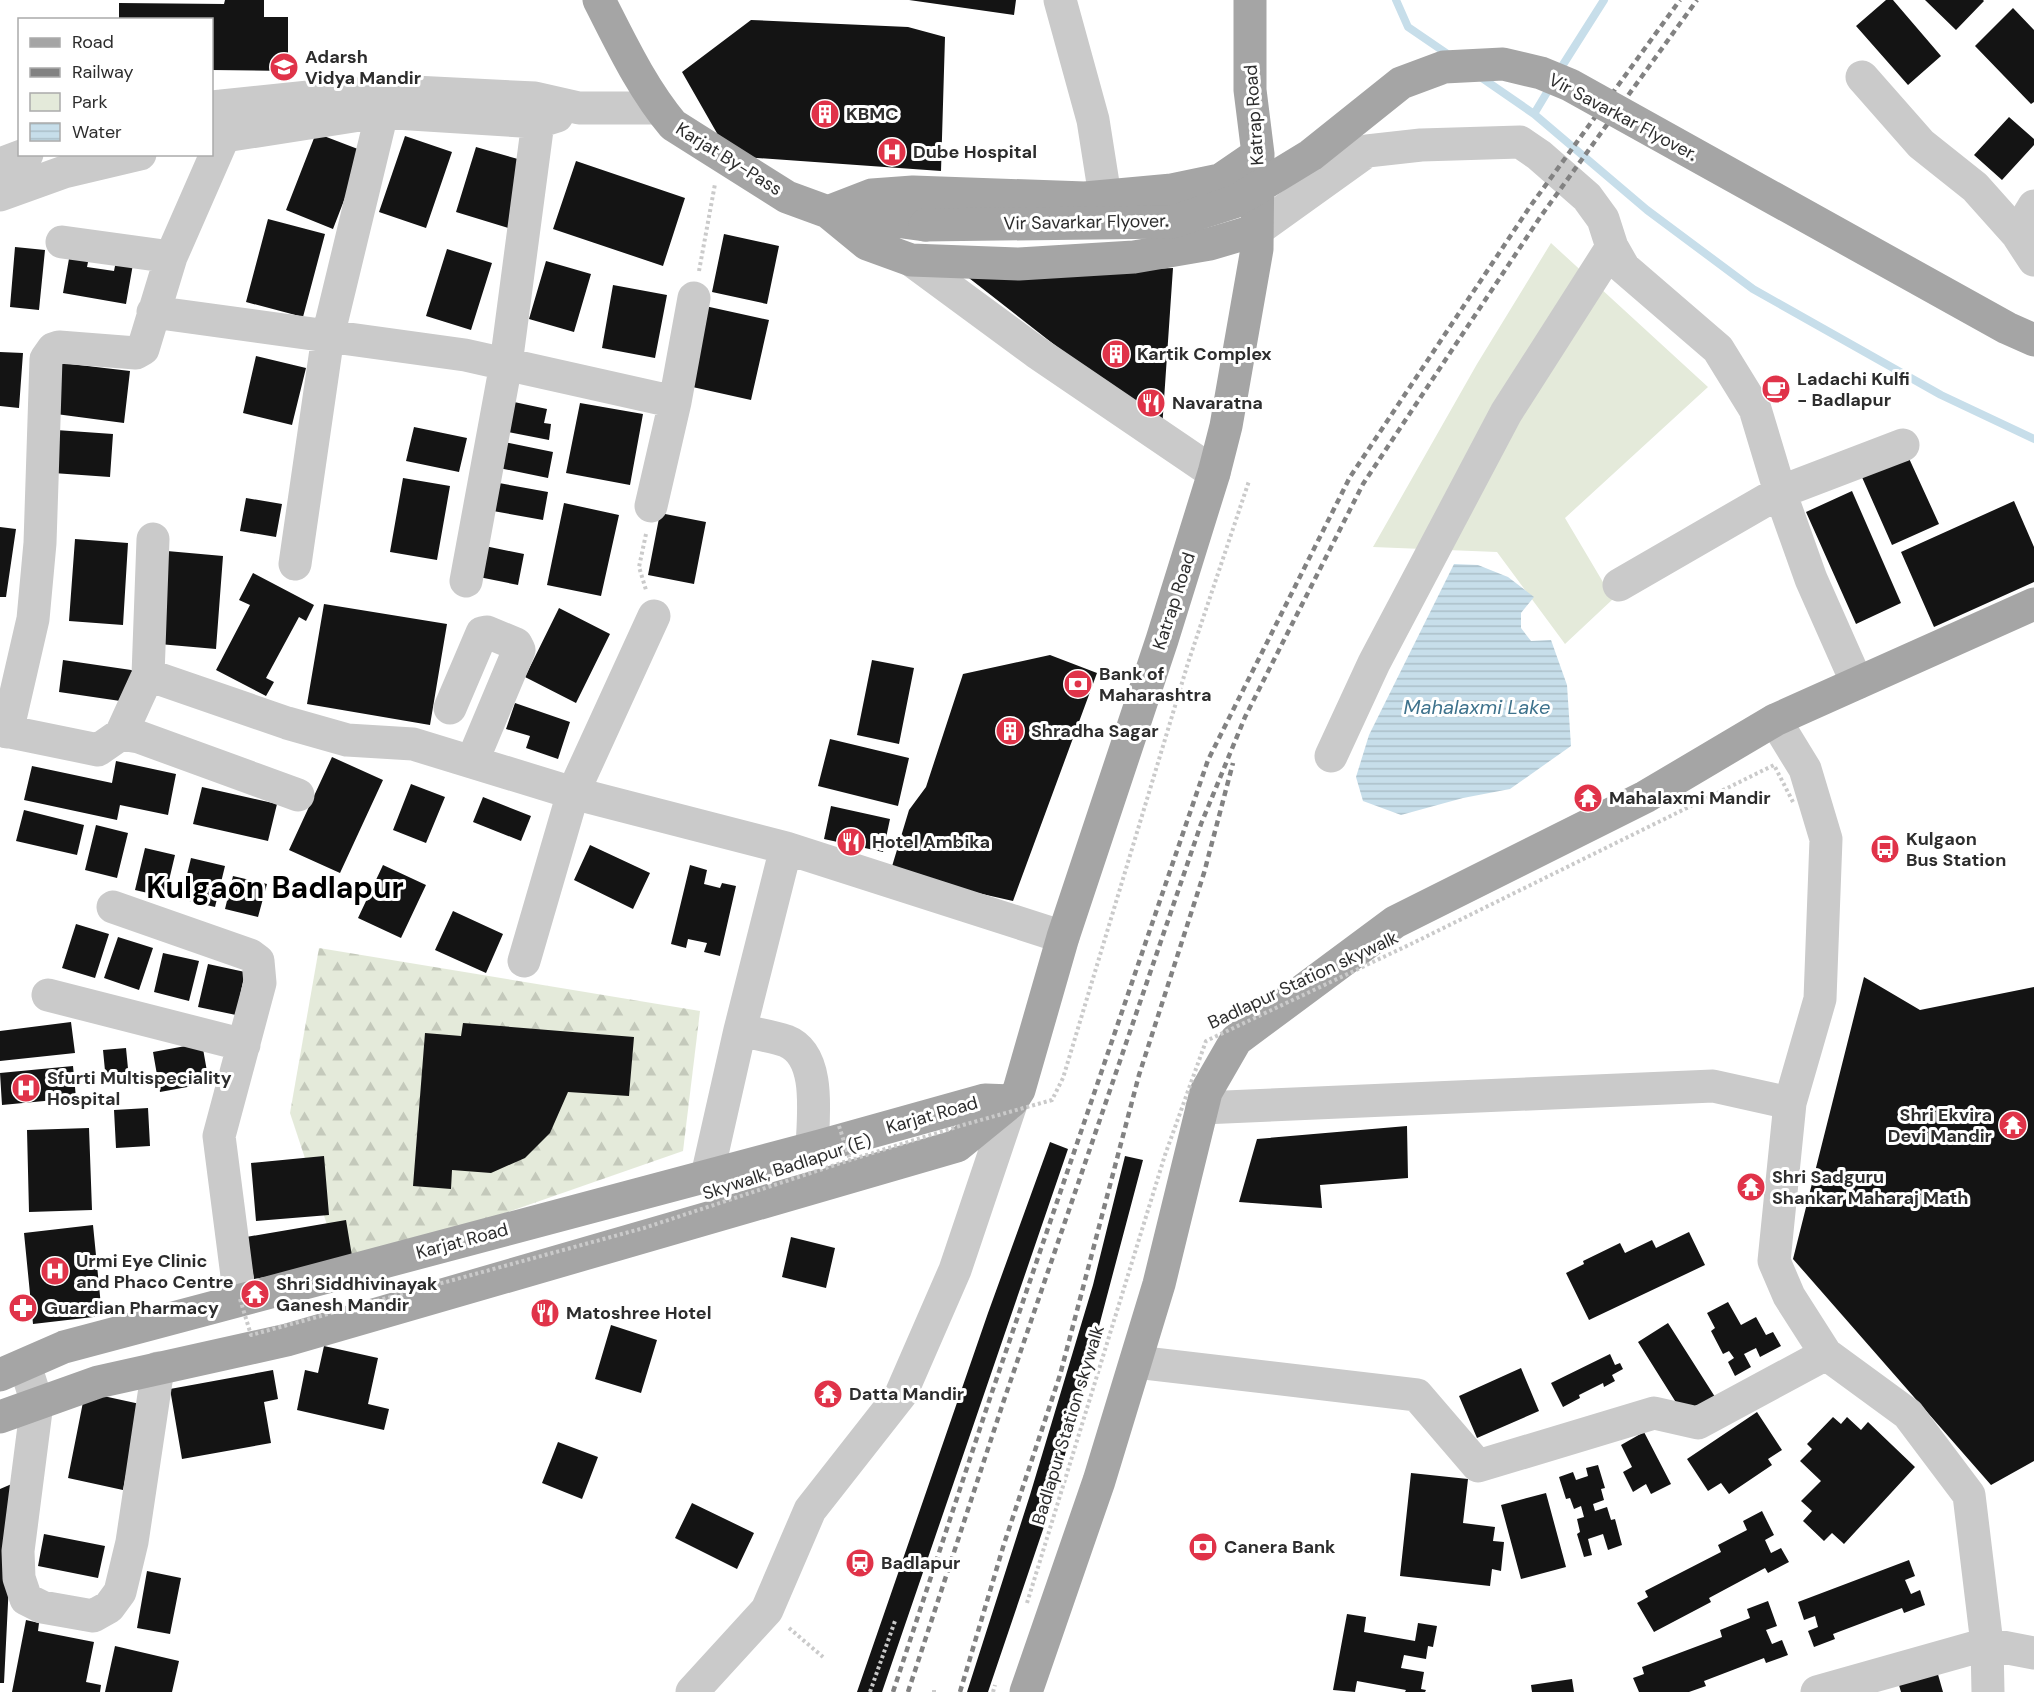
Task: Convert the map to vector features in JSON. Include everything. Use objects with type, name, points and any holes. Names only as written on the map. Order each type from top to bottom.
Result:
[{"type":"main road","name":"Karjat By-Pass","points":[[599,0],[623,47],[659,108],[672,125],[787,196],[828,212],[925,225]]},
{"type":"main road","name":"Katrap Road","points":[[1012,1101],[1019,1090],[1063,937],[1162,640],[1214,473],[1226,426],[1257,249],[1258,154],[1250,90],[1251,0]]},
{"type":"main road","name":"Vir Savarkar Flyover.","points":[[925,225],[1172,222],[1234,202],[1311,155],[1401,83],[1444,67],[1503,64],[1541,73],[1570,85],[2007,328],[2034,340]]},
{"type":"main road","points":[[1257,230],[1210,244],[1134,256],[1019,264],[911,260],[867,244],[828,212],[872,195],[913,192],[1085,198],[1172,190],[1220,180],[1258,154]]},
{"type":"main road","points":[[1011,1688],[1099,1481],[1159,1284],[1206,1092],[1236,1040],[1395,922],[1644,797],[1775,720],[2034,604]]},
{"type":"main road","name":"Karjat Road","points":[[12,1370],[64,1347],[240,1299],[985,1100],[1012,1101]]},
{"type":"main road","name":"Karjat Road","points":[[0,1417],[98,1382],[288,1340],[957,1146],[1012,1101]]},
{"type":"street","points":[[1060,0],[1093,120],[1105,196]]},
{"type":"street","points":[[1862,77],[1921,144],[1975,187],[2025,247]]},
{"type":"street","points":[[217,122],[328,95],[414,92],[535,98],[579,108],[659,108]]},
{"type":"street","points":[[217,122],[379,112],[538,122],[579,108]]},
{"type":"street","points":[[295,564],[328,336],[380,120],[379,112]]},
{"type":"street","points":[[466,581],[506,364],[538,122]]},
{"type":"street","points":[[1257,230],[1367,151],[1421,145],[1520,142],[1539,155],[1587,196],[1603,219],[1612,247],[1624,268],[1718,349],[1755,409],[1780,492],[1811,579],[1857,683]]},
{"type":"street","points":[[0,164],[22,156]]},
{"type":"street","points":[[0,195],[64,172],[132,156]]},
{"type":"street","points":[[153,539],[148,675],[121,734],[98,750],[3,731],[33,619],[40,543],[46,359],[53,349],[59,347],[136,353],[145,345],[153,312],[205,156]]},
{"type":"street","points":[[2025,247],[2034,206]]},
{"type":"street","points":[[62,242],[171,257]]},
{"type":"street","points":[[1331,756],[1374,663],[1506,413],[1612,247]]},
{"type":"street","points":[[911,260],[1036,352],[1214,473]]},
{"type":"street","points":[[651,506],[675,402],[694,298]]},
{"type":"street","points":[[153,312],[465,355],[675,402]]},
{"type":"street","points":[[1619,585],[1780,492],[1903,445]]},
{"type":"street","points":[[524,961],[573,793],[654,616]]},
{"type":"street","points":[[450,708],[482,633],[486,632],[516,644],[519,650],[472,762]]},
{"type":"street","points":[[148,675],[287,723],[347,740],[413,744],[573,793],[786,848],[1063,937]]},
{"type":"street","points":[[1775,720],[1805,769],[1826,839],[1820,999],[1790,1102],[1774,1261],[1789,1296],[1826,1354],[1908,1414],[1969,1495],[2011,1649],[1988,1692]]},
{"type":"street","points":[[121,734],[139,737],[298,795]]},
{"type":"street","points":[[707,1176],[740,1030],[786,848]]},
{"type":"street","points":[[113,907],[250,954],[258,961],[261,983],[219,1136],[240,1299]]},
{"type":"street","points":[[48,995],[244,1045]]},
{"type":"street","points":[[740,1030],[788,1041],[806,1056],[814,1109],[812,1148]]},
{"type":"street","points":[[1202,1108],[1713,1086],[1790,1102]]},
{"type":"street","points":[[692,1692],[767,1610],[810,1510],[902,1394],[955,1270],[1012,1101]]},
{"type":"street","points":[[1136,1362],[1417,1395],[1478,1466],[1654,1413],[1698,1423],[1826,1354]]},
{"type":"street","points":[[12,1370],[37,1403],[18,1551],[19,1578],[26,1599],[42,1607],[93,1616],[109,1607],[120,1592],[132,1542],[158,1368]]},
{"type":"street","points":[[1817,1692],[2011,1649]]},
{"type":"path","points":[[694,298],[720,154]]},
{"type":"path","name":"Skywalk, Badlapur (E)","points":[[240,1299],[251,1335],[644,1228],[849,1160],[1053,1100],[1063,1078],[1157,760],[1249,481]]},
{"type":"path","points":[[651,506],[639,567],[654,616]]},
{"type":"path","name":"Badlapur Station skywalk","points":[[1028,1603],[1162,1166],[1206,1041],[1434,933],[1774,765],[1793,802]]},
{"type":"path","points":[[839,1126],[849,1160]]},
{"type":"path","points":[[767,1610],[823,1657]]},
{"type":"path","points":[[870,1692],[895,1621]]},
{"type":"path","points":[[993,1692],[1011,1688]]},
{"type":"green space","points":[[1551,243],[1708,387],[1565,518],[1613,599],[1565,644],[1497,552],[1373,547],[1477,364]]},
{"type":"green space","points":[[319,948],[700,1011],[683,1151],[342,1270],[290,1113]]},
{"type":"water","name":"Mahalaxmi Lake","points":[[1454,564],[1478,565],[1508,577],[1534,597],[1521,613],[1521,628],[1531,641],[1551,640],[1567,685],[1571,746],[1510,789],[1463,798],[1401,815],[1363,801],[1356,777],[1369,735]]},
{"type":"building","points":[[225,0],[264,0],[264,17],[288,17],[288,71],[213,70],[213,18],[119,18],[119,3],[224,4]]},
{"type":"building","points":[[909,0],[1016,0],[1014,15]]},
{"type":"building","points":[[1886,0],[1893,0],[1941,56],[1908,85],[1856,26]]},
{"type":"building","points":[[1925,0],[1983,0],[1984,1],[1956,30]]},
{"type":"building","points":[[2013,8],[2034,30],[2034,102],[2031,104],[1975,46]]},
{"type":"building","name":"KBMC","points":[[751,20],[908,27],[945,37],[941,171],[730,156],[682,72]]},
{"type":"building","points":[[2009,117],[2034,139],[2034,145],[2002,180],[1974,155]]},
{"type":"building","points":[[316,133],[363,151],[333,229],[286,210]]},
{"type":"building","points":[[405,136],[452,152],[426,228],[379,212]]},
{"type":"building","points":[[476,147],[532,163],[512,229],[456,212]]},
{"type":"building","points":[[576,161],[685,198],[663,266],[553,229]]},
{"type":"building","points":[[268,219],[325,234],[303,317],[246,302]]},
{"type":"building","points":[[724,234],[779,246],[767,304],[712,292]]},
{"type":"building","points":[[15,247],[45,250],[39,310],[10,307]]},
{"type":"building","points":[[447,249],[492,263],[471,330],[426,316]]},
{"type":"building","points":[[70,253],[89,257],[87,267],[114,271],[116,261],[133,264],[126,304],[63,293]]},
{"type":"building","points":[[546,261],[591,274],[574,332],[529,319]]},
{"type":"building","name":"Kartik Complex","points":[[1173,268],[1162,429],[969,278]]},
{"type":"building","points":[[613,285],[667,295],[655,358],[602,348]]},
{"type":"building","points":[[705,306],[769,320],[751,400],[688,386]]},
{"type":"building","points":[[0,352],[23,353],[19,408],[0,406]]},
{"type":"building","points":[[256,356],[306,368],[292,425],[243,413]]},
{"type":"building","points":[[62,363],[130,371],[124,423],[56,414]]},
{"type":"building","points":[[514,402],[547,409],[544,423],[551,424],[549,440],[508,432]]},
{"type":"building","points":[[580,403],[643,414],[630,485],[566,473]]},
{"type":"building","points":[[414,427],[467,438],[459,472],[406,461]]},
{"type":"building","points":[[56,430],[113,434],[110,477],[53,473]]},
{"type":"building","points":[[504,442],[553,452],[548,478],[499,468]]},
{"type":"building","points":[[1907,454],[1939,524],[1892,545],[1861,475]]},
{"type":"building","points":[[403,478],[450,486],[437,560],[390,552]]},
{"type":"building","points":[[499,483],[548,492],[543,520],[493,511]]},
{"type":"building","points":[[1852,491],[1901,603],[1856,624],[1806,512]]},
{"type":"building","points":[[246,498],[282,504],[276,537],[240,531]]},
{"type":"building","points":[[2014,501],[2034,547],[2034,582],[1934,627],[1901,552]]},
{"type":"building","points":[[564,503],[619,515],[601,596],[547,585]]},
{"type":"building","points":[[660,513],[706,522],[694,584],[648,575]]},
{"type":"building","points":[[0,527],[16,529],[6,597],[0,597]]},
{"type":"building","points":[[75,539],[128,543],[123,625],[69,621]]},
{"type":"building","points":[[480,545],[524,554],[518,585],[474,576]]},
{"type":"building","points":[[167,551],[223,556],[216,649],[159,644]]},
{"type":"building","points":[[253,573],[314,605],[306,621],[299,617],[266,678],[274,682],[266,696],[216,670],[250,605],[239,600]]},
{"type":"building","points":[[324,604],[447,624],[430,725],[307,704]]},
{"type":"building","points":[[559,608],[610,634],[576,703],[525,677]]},
{"type":"building","name":"Shradha Sagar","points":[[1050,655],[1097,673],[1013,901],[890,873],[909,810],[926,787],[963,674]]},
{"type":"building","points":[[63,660],[138,671],[134,703],[59,692]]},
{"type":"building","points":[[872,660],[914,668],[899,744],[857,735]]},
{"type":"building","points":[[515,703],[570,722],[558,759],[526,748],[530,736],[506,729]]},
{"type":"building","points":[[830,739],[909,758],[898,806],[818,786]]},
{"type":"building","points":[[332,757],[383,780],[340,873],[289,850]]},
{"type":"building","points":[[116,761],[176,774],[168,815],[120,805],[117,820],[24,800],[32,766],[112,783]]},
{"type":"building","points":[[411,784],[445,797],[426,843],[393,830]]},
{"type":"building","points":[[202,787],[277,804],[268,841],[193,824]]},
{"type":"building","points":[[483,797],[531,816],[521,841],[473,822]]},
{"type":"building","points":[[831,806],[890,819],[883,852],[824,839]]},
{"type":"building","points":[[24,810],[84,825],[77,855],[16,841]]},
{"type":"building","points":[[96,825],[128,833],[117,878],[85,870]]},
{"type":"building","points":[[590,845],[650,873],[633,909],[574,880]]},
{"type":"building","points":[[145,848],[175,855],[165,897],[135,890]]},
{"type":"building","points":[[191,858],[225,866],[215,907],[181,899]]},
{"type":"building","points":[[383,865],[426,885],[401,938],[358,918]]},
{"type":"building","points":[[690,865],[707,870],[704,884],[720,888],[722,883],[736,886],[720,956],[704,952],[707,943],[688,939],[686,948],[671,944]]},
{"type":"building","points":[[233,876],[267,884],[258,917],[225,909]]},
{"type":"building","points":[[453,911],[503,934],[486,973],[435,950]]},
{"type":"building","points":[[76,924],[109,934],[95,978],[62,968]]},
{"type":"building","points":[[118,937],[153,948],[139,990],[104,978]]},
{"type":"building","points":[[163,953],[199,961],[189,1001],[154,992]]},
{"type":"building","points":[[208,964],[245,972],[236,1015],[198,1007]]},
{"type":"building","points":[[1864,977],[1920,1010],[2034,987],[2034,1461],[1991,1485],[1793,1259]]},
{"type":"building","points":[[71,1022],[75,1053],[0,1061],[0,1031]]},
{"type":"building","points":[[463,1023],[634,1037],[629,1096],[568,1092],[550,1133],[525,1158],[491,1173],[452,1170],[451,1189],[413,1186],[425,1033],[461,1036]]},
{"type":"building","points":[[202,1043],[209,1083],[160,1092],[153,1052]]},
{"type":"building","points":[[126,1048],[129,1079],[106,1081],[103,1050]]},
{"type":"building","points":[[73,1066],[76,1098],[2,1105],[0,1073]]},
{"type":"building","points":[[148,1108],[150,1146],[116,1148],[114,1110]]},
{"type":"building","points":[[1407,1126],[1408,1178],[1320,1185],[1322,1208],[1239,1202],[1257,1139]]},
{"type":"building","points":[[89,1128],[92,1210],[29,1212],[27,1130]]},
{"type":"building","points":[[1050,1142],[1068,1149],[882,1692],[857,1692],[988,1313]]},
{"type":"building","points":[[324,1156],[329,1215],[256,1221],[251,1163]]},
{"type":"building","points":[[1125,1156],[1143,1160],[1053,1500],[988,1692],[967,1692],[1030,1495],[1093,1285]]},
{"type":"building","points":[[346,1220],[353,1262],[254,1279],[246,1237]]},
{"type":"building","points":[[93,1225],[102,1316],[33,1324],[24,1233]]},
{"type":"building","points":[[1689,1232],[1705,1265],[1589,1320],[1566,1273],[1584,1264],[1583,1261],[1620,1243],[1625,1253],[1652,1240],[1656,1248]]},
{"type":"building","points":[[791,1237],[835,1248],[826,1288],[782,1277]]},
{"type":"building","points":[[1728,1302],[1741,1325],[1756,1317],[1766,1335],[1773,1332],[1781,1346],[1760,1357],[1756,1348],[1744,1354],[1751,1367],[1735,1376],[1728,1362],[1734,1358],[1729,1351],[1723,1354],[1711,1331],[1715,1328],[1707,1313]]},
{"type":"building","points":[[1668,1323],[1717,1400],[1687,1420],[1638,1342]]},
{"type":"building","points":[[611,1325],[657,1340],[641,1393],[595,1379]]},
{"type":"building","points":[[324,1346],[378,1358],[368,1404],[389,1409],[384,1430],[297,1410],[305,1370],[318,1373]]},
{"type":"building","points":[[1610,1354],[1615,1365],[1620,1363],[1623,1369],[1612,1375],[1615,1381],[1604,1387],[1603,1383],[1579,1395],[1580,1398],[1563,1407],[1551,1383]]},
{"type":"building","points":[[1521,1368],[1539,1411],[1477,1438],[1459,1396]]},
{"type":"building","points":[[273,1370],[278,1399],[264,1402],[271,1443],[182,1459],[170,1389]]},
{"type":"building","points":[[85,1392],[140,1404],[123,1490],[68,1478]]},
{"type":"building","points":[[1757,1412],[1782,1450],[1768,1459],[1772,1465],[1729,1494],[1721,1483],[1708,1491],[1687,1459]]},
{"type":"building","points":[[1833,1417],[1841,1424],[1847,1417],[1861,1430],[1868,1422],[1915,1467],[1844,1544],[1832,1533],[1824,1541],[1803,1521],[1812,1511],[1801,1501],[1821,1481],[1800,1461],[1812,1449],[1807,1444]]},
{"type":"building","points":[[1644,1432],[1671,1484],[1651,1494],[1646,1484],[1633,1492],[1623,1472],[1632,1467],[1621,1445]]},
{"type":"building","points":[[558,1442],[598,1457],[582,1499],[542,1483]]},
{"type":"building","points":[[1598,1465],[1605,1488],[1601,1489],[1604,1500],[1593,1504],[1595,1511],[1607,1507],[1611,1520],[1615,1519],[1622,1545],[1608,1550],[1603,1534],[1588,1539],[1592,1555],[1584,1557],[1577,1534],[1580,1532],[1577,1519],[1584,1517],[1581,1506],[1574,1509],[1570,1498],[1566,1499],[1559,1477],[1573,1472],[1576,1480],[1588,1476],[1586,1468]]},
{"type":"building","points":[[1411,1473],[1468,1479],[1463,1523],[1495,1527],[1493,1541],[1504,1542],[1501,1571],[1492,1569],[1490,1586],[1400,1576]]},
{"type":"building","points":[[14,1483],[4,1683],[0,1683],[0,1489]]},
{"type":"building","points":[[1546,1493],[1566,1567],[1521,1579],[1501,1505]]},
{"type":"building","points":[[692,1503],[754,1533],[737,1569],[675,1538]]},
{"type":"building","points":[[1762,1511],[1774,1535],[1765,1540],[1771,1553],[1781,1548],[1789,1562],[1768,1573],[1765,1568],[1709,1598],[1711,1602],[1654,1632],[1637,1603],[1648,1597],[1645,1591],[1721,1552],[1718,1545],[1747,1530],[1743,1521]]},
{"type":"building","points":[[44,1534],[105,1546],[98,1578],[38,1566]]},
{"type":"building","points":[[1909,1560],[1915,1576],[1905,1580],[1911,1594],[1920,1590],[1925,1605],[1904,1613],[1902,1608],[1833,1634],[1835,1639],[1814,1647],[1808,1631],[1818,1627],[1815,1616],[1804,1620],[1798,1602]]},
{"type":"building","points":[[147,1571],[181,1578],[170,1634],[137,1628]]},
{"type":"building","points":[[1768,1601],[1777,1626],[1766,1630],[1772,1644],[1782,1640],[1788,1655],[1766,1663],[1764,1658],[1704,1681],[1706,1686],[1689,1692],[1639,1692],[1633,1678],[1644,1674],[1642,1667],[1722,1637],[1720,1630],[1750,1618],[1747,1609]]},
{"type":"building","points":[[1347,1614],[1366,1617],[1364,1632],[1415,1641],[1418,1623],[1437,1626],[1433,1647],[1428,1646],[1426,1659],[1404,1655],[1401,1668],[1424,1672],[1421,1689],[1426,1690],[1425,1692],[1405,1692],[1406,1690],[1357,1681],[1355,1692],[1333,1690]]},
{"type":"building","points":[[26,1620],[39,1623],[38,1631],[94,1642],[86,1682],[101,1685],[100,1692],[12,1692]]},
{"type":"building","points":[[115,1646],[179,1661],[172,1692],[105,1692]]},
{"type":"building","points":[[1935,1664],[1943,1692],[1901,1692],[1896,1675]]},
{"type":"building","points":[[1572,1679],[1574,1692],[1532,1692],[1531,1685]]},
{"type":"waterway","points":[[1396,0],[1408,27],[1449,55]]},
{"type":"waterway","points":[[1559,71],[1604,0]]},
{"type":"waterway","points":[[1479,76],[1534,114],[1647,210],[1753,289],[1941,395],[2034,439]]},
{"type":"waterway","points":[[1534,114],[1552,84]]},
{"type":"railway","points":[[893,1692],[990,1398],[1208,760],[1350,477],[1529,208],[1680,0]]},
{"type":"railway","points":[[908,1692],[1003,1403],[1201,824],[1245,717],[1363,484],[1541,216],[1697,0]]},
{"type":"railway","points":[[960,1692],[1004,1544],[1060,1375],[1139,1075],[1204,873],[1233,763]]},
{"type":"place","name":"Adarsh Vidya Mandir","points":[[284,67]]},
{"type":"place","name":"KBMC","points":[[825,114]]},
{"type":"place","name":"Dube Hospital","points":[[892,152]]},
{"type":"place","name":"Kartik Complex","points":[[1116,354]]},
{"type":"place","name":"Ladachi Kulfi - Badlapur","points":[[1776,389]]},
{"type":"place","name":"Navaratna","points":[[1151,403]]},
{"type":"place","name":"Bank of Maharashtra","points":[[1078,684]]},
{"type":"place","name":"Shradha Sagar","points":[[1010,731]]},
{"type":"place","name":"Mahalaxmi Mandir","points":[[1588,798]]},
{"type":"place","name":"Hotel Ambika","points":[[851,842]]},
{"type":"place","name":"Kulgaon Bus Station","points":[[1885,849]]},
{"type":"place","name":"Sfurti Multispeciality Hospital","points":[[26,1088]]},
{"type":"place","name":"Shri Ekvira Devi Mandir","points":[[2013,1125]]},
{"type":"place","name":"Shri Sadguru Shankar Maharaj Math","points":[[1751,1187]]},
{"type":"place","name":"Urmi Eye Clinic and Phaco Centre","points":[[55,1271]]},
{"type":"place","name":"Shri Siddhivinayak Ganesh Mandir","points":[[255,1294]]},
{"type":"place","name":"Guardian Pharmacy","points":[[23,1308]]},
{"type":"place","name":"Matoshree Hotel","points":[[545,1313]]},
{"type":"place","name":"Datta Mandir","points":[[828,1394]]},
{"type":"place","name":"Canera Bank","points":[[1203,1547]]},
{"type":"place","name":"Badlapur","points":[[860,1563]]},
{"type":"district","name":"Kulgaon Badlapur","points":[[275,887]]}]
